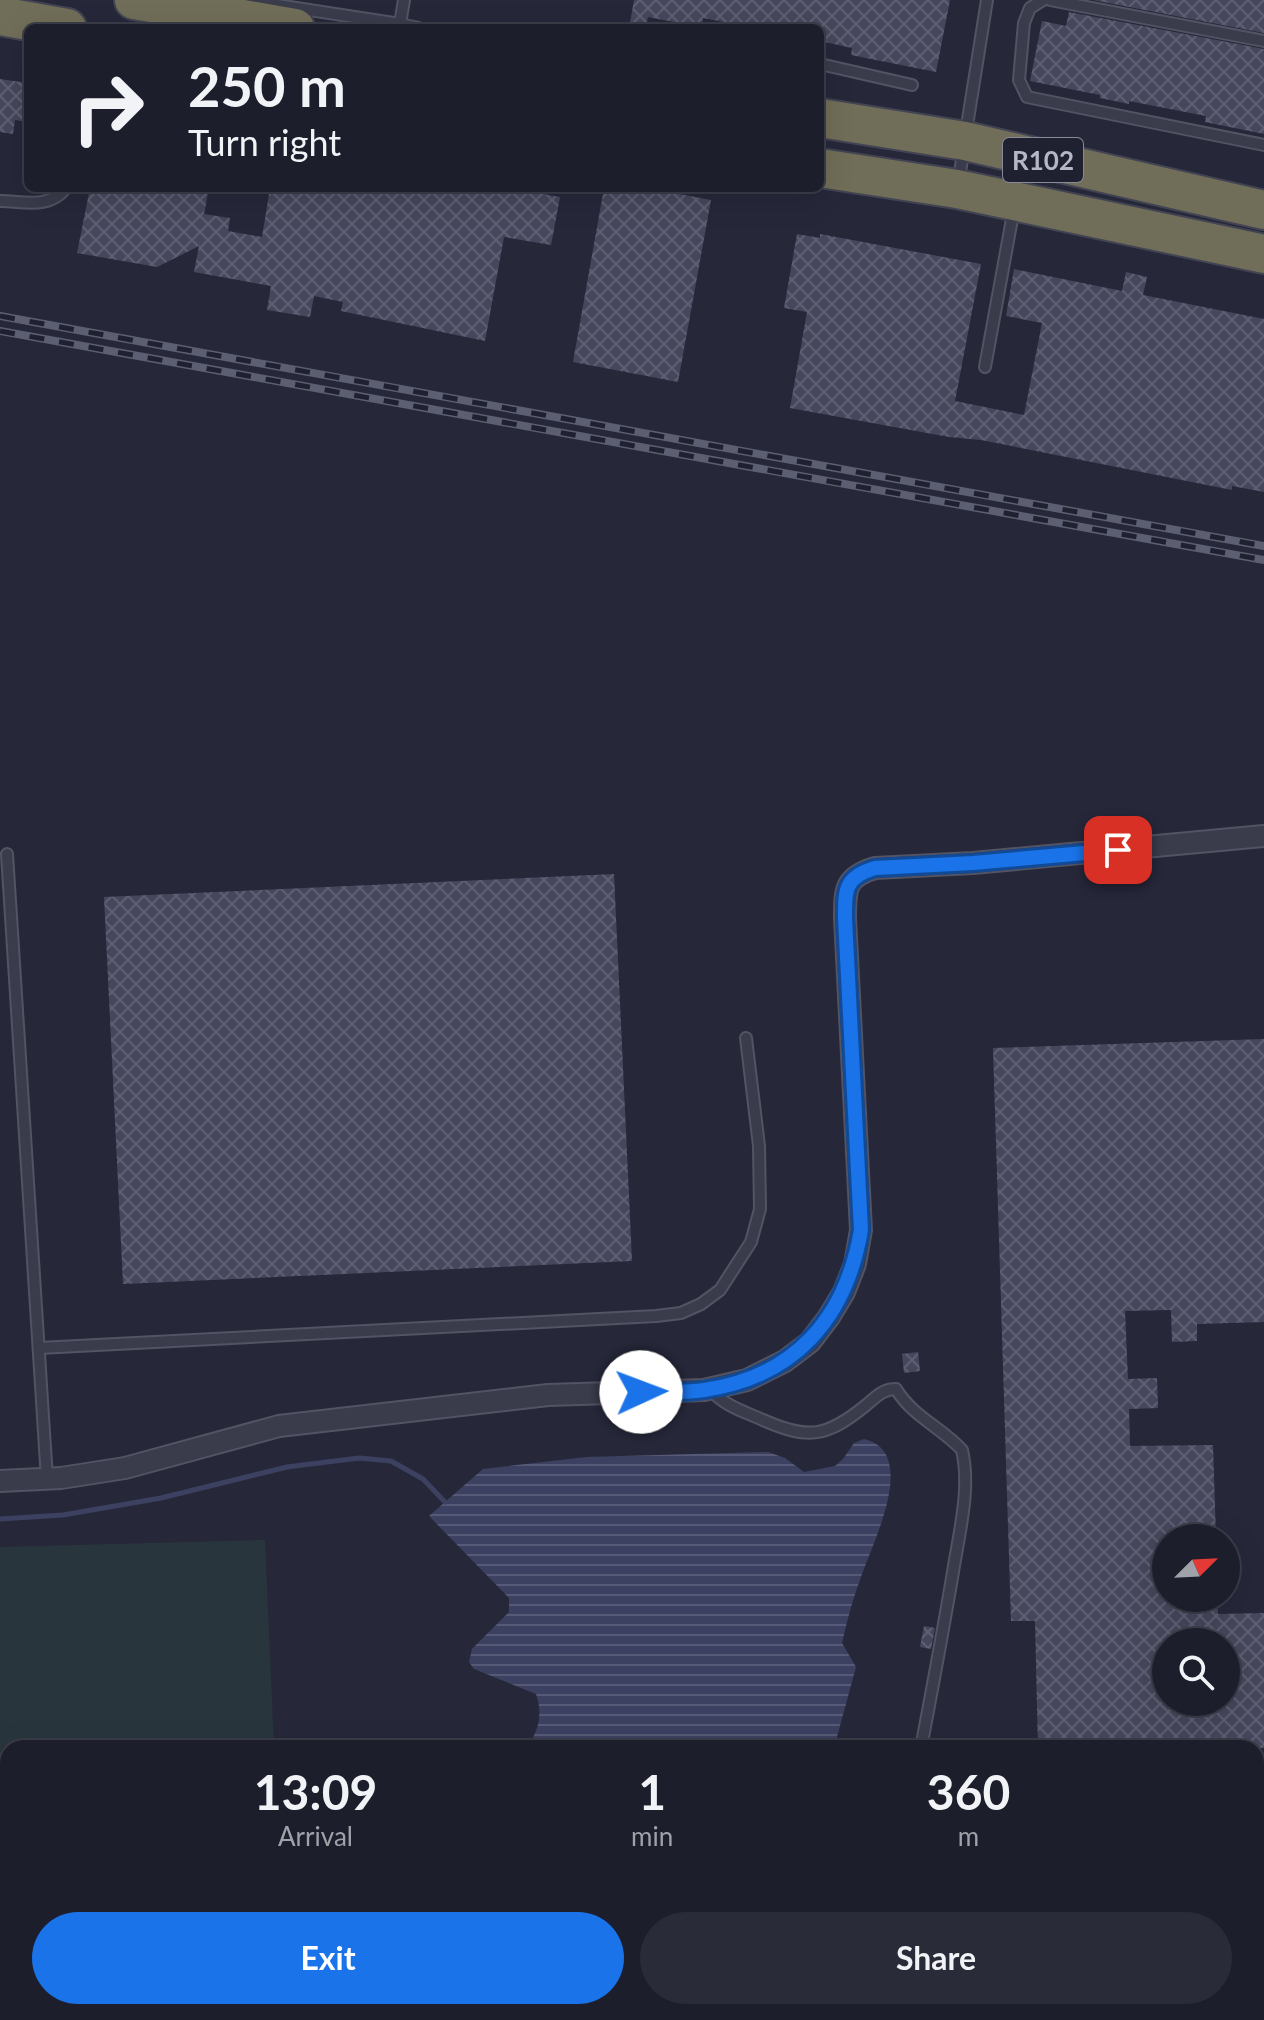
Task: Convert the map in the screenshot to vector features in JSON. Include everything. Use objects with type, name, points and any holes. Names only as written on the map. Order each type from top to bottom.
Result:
[{"type":"highway","points":[[134,0],[231,4],[284,24]]},
{"type":"highway","points":[[0,16],[45,24]]},
{"type":"highway","name":"R102","points":[[824,119],[965,137],[1020,179],[1250,251]]},
{"type":"highway","name":"R102","points":[[824,169],[957,189],[1020,179],[1254,208]]},
{"type":"highway","points":[[1250,251],[1254,208]]},
{"type":"street","points":[[0,1481],[47,1479],[125,1468],[279,1426],[548,1395],[710,1389],[747,1380],[785,1361],[810,1342],[844,1292],[855,1264],[861,1230],[845,918],[845,893],[850,881],[860,873],[875,868],[973,863],[1264,836]]},
{"type":"lane","points":[[400,24],[404,0]]},
{"type":"lane","points":[[957,189],[987,0]]},
{"type":"lane","points":[[1043,0],[1030,8],[1024,23],[1019,80],[1027,97],[1264,145]]},
{"type":"lane","points":[[1050,0],[1264,41]]},
{"type":"lane","points":[[231,4],[385,24]]},
{"type":"lane","points":[[824,65],[912,85]]},
{"type":"lane","points":[[872,114],[965,137]]},
{"type":"lane","points":[[985,367],[1020,179]]},
{"type":"lane","points":[[0,201],[36,204],[48,202],[62,192]]},
{"type":"lane","points":[[7,854],[47,1479]]},
{"type":"lane","points":[[39,1348],[681,1313],[701,1304],[720,1290],[751,1242],[760,1209],[759,1146],[746,1038]]},
{"type":"lane","points":[[710,1389],[721,1402],[787,1431],[802,1434],[829,1431],[885,1389],[896,1389],[918,1417],[962,1450],[966,1466],[962,1511],[923,1740]]},
{"type":"shaded area","points":[[265,1540],[274,1740],[0,1740],[0,1547]]},
{"type":"water","points":[[864,1439],[880,1447],[889,1461],[891,1480],[882,1522],[855,1593],[842,1643],[856,1667],[836,1740],[531,1740],[538,1722],[536,1694],[474,1669],[469,1662],[472,1649],[509,1612],[509,1598],[429,1516],[483,1469],[587,1457],[768,1452],[785,1458],[804,1472],[835,1466],[854,1443]]},
{"type":"building","points":[[634,0],[950,0],[936,72],[851,55],[852,48],[824,42],[824,24],[734,24],[703,18],[702,24],[684,24],[648,17],[646,24],[630,23]]},
{"type":"building","points":[[1093,0],[1264,0],[1264,33]]},
{"type":"building","points":[[1069,12],[1264,49],[1264,134],[1205,122],[1206,116],[1129,101],[1129,104],[1030,81],[1042,21],[1066,26]]},
{"type":"building","points":[[0,79],[24,82],[24,121],[15,120],[13,134],[0,132]]},
{"type":"building","points":[[89,192],[208,192],[204,214],[230,218],[228,231],[262,237],[269,192],[532,192],[560,197],[551,245],[504,237],[485,341],[341,311],[343,302],[314,296],[310,317],[267,310],[271,286],[194,272],[199,246],[157,267],[77,253]]},
{"type":"building","points":[[603,192],[670,192],[711,200],[678,382],[573,362]]},
{"type":"building","points":[[797,234],[820,238],[820,234],[981,264],[955,401],[1024,415],[1042,323],[1006,316],[1014,269],[1122,291],[1126,272],[1147,277],[1143,295],[1264,319],[1264,492],[1232,486],[1232,490],[981,440],[790,408],[807,312],[784,308]]},
{"type":"building","points":[[614,874],[632,1261],[123,1284],[104,897]]},
{"type":"building","points":[[1264,1039],[1264,1322],[1197,1324],[1197,1341],[1172,1342],[1171,1310],[1125,1311],[1128,1379],[1157,1378],[1158,1408],[1129,1409],[1130,1446],[1213,1445],[1216,1524],[1152,1524],[1152,1612],[1264,1613],[1264,1740],[1038,1740],[1035,1621],[1011,1621],[993,1048]]},
{"type":"building","points":[[918,1352],[920,1371],[904,1373],[902,1354]]},
{"type":"building","points":[[924,1626],[935,1628],[931,1649],[920,1647]]},
{"type":"waterway","points":[[0,1519],[63,1515],[161,1498],[287,1467],[359,1458],[391,1461],[423,1479],[445,1502]]},
{"type":"railway","points":[[0,316],[1264,546]]},
{"type":"railway","points":[[0,331],[1264,560]]},
{"type":"route","points":[[641,1392],[704,1390],[747,1380],[785,1361],[810,1342],[844,1292],[855,1264],[861,1230],[845,918],[845,893],[850,881],[860,873],[875,868],[1118,850]]}]
